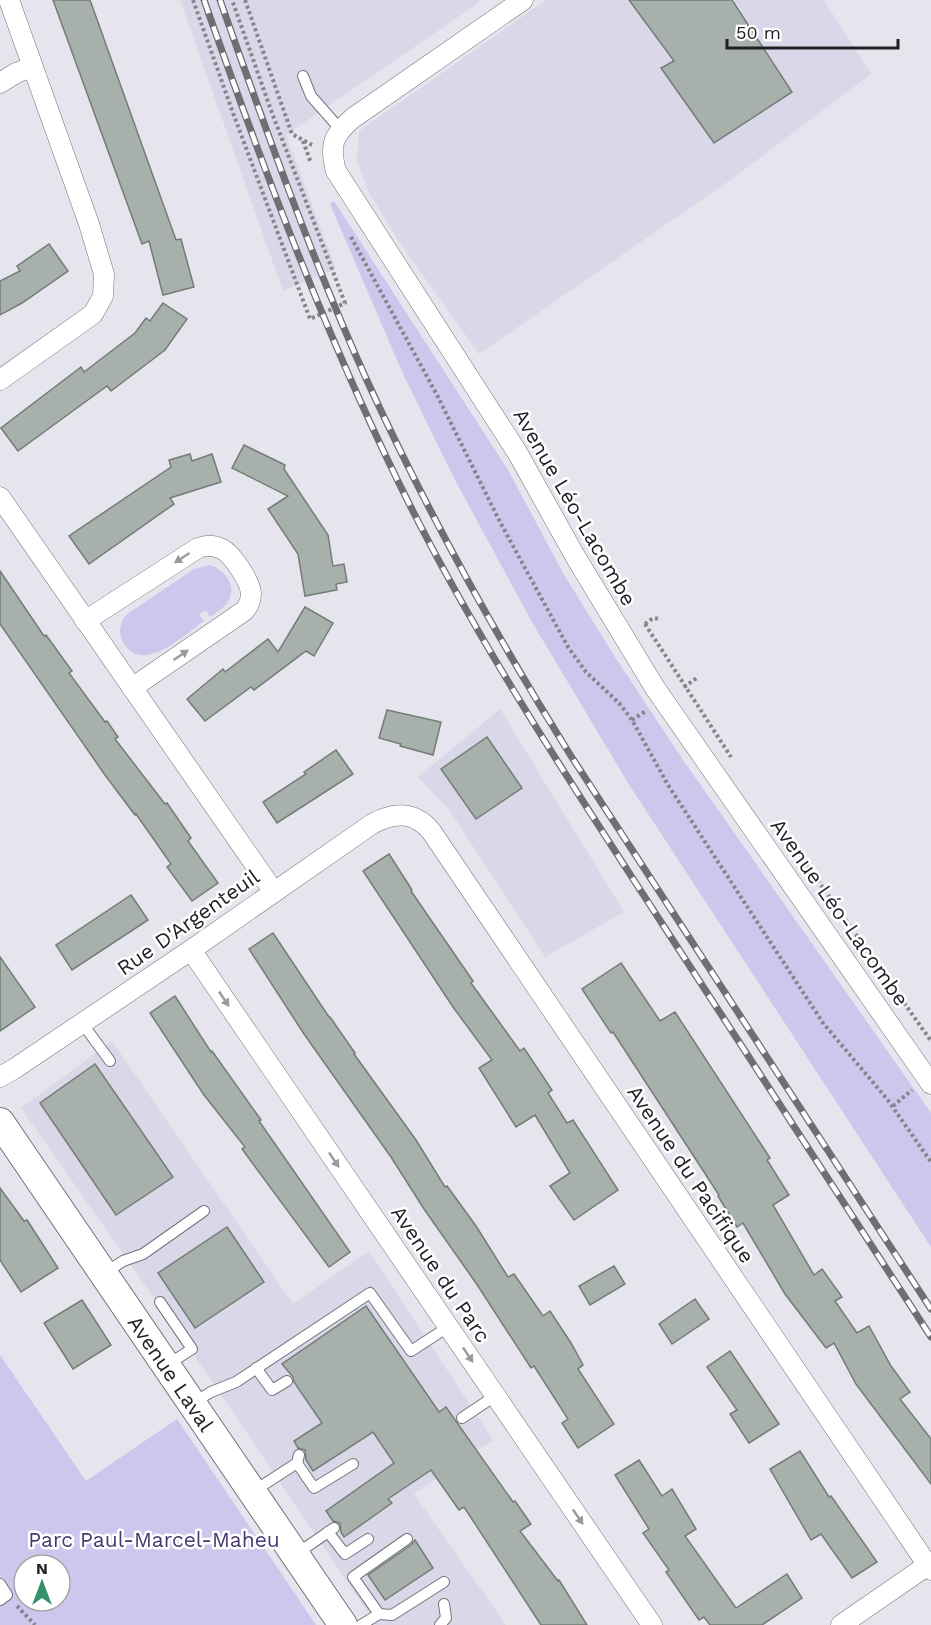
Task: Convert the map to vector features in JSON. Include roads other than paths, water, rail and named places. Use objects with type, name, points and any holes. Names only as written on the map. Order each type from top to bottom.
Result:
[{"type":"street","points":[[0,380],[87,319],[101,302],[104,288],[104,274],[89,224],[9,0]]},
{"type":"street","points":[[340,129],[518,2]]},
{"type":"street","points":[[0,83],[32,67]]},
{"type":"street","name":"Avenue Léo-Lacombe","points":[[340,129],[334,138],[333,152],[336,171],[342,184],[518,452],[575,555],[659,694],[922,1086]]},
{"type":"street","points":[[0,497],[274,892]]},
{"type":"street","points":[[85,621],[198,548],[215,546],[230,554],[250,586],[251,597],[248,607],[240,615],[132,688]]},
{"type":"street","name":"Rue D'Argenteuil","points":[[0,1077],[14,1070],[191,950],[372,824],[386,817],[404,815]]},
{"type":"street","name":"Avenue du Pacifique","points":[[404,815],[420,820],[430,831],[930,1567]]},
{"type":"street","name":"Avenue du Parc","points":[[191,950],[652,1625]]},
{"type":"street","name":"Avenue Laval","points":[[0,1122],[343,1625]]},
{"type":"street","points":[[841,1625],[930,1567]]},
{"type":"lane","points":[[303,76],[311,96],[340,129]]},
{"type":"lane","points":[[82,1023],[110,1061]]},
{"type":"lane","points":[[104,1274],[123,1261],[143,1254],[204,1211]]},
{"type":"lane","points":[[193,1403],[211,1392],[236,1382],[370,1293],[411,1351],[448,1327]]},
{"type":"lane","points":[[160,1302],[196,1349],[166,1365]]},
{"type":"lane","points":[[256,1368],[272,1390],[287,1381]]},
{"type":"lane","points":[[462,1418],[495,1396]]},
{"type":"lane","points":[[253,1492],[298,1459],[314,1488],[353,1464]]},
{"type":"lane","points":[[295,1555],[331,1530],[345,1554],[368,1539]]},
{"type":"lane","points":[[379,1614],[353,1577],[407,1539]]},
{"type":"lane","points":[[361,1625],[379,1614],[392,1615],[444,1582]]},
{"type":"lane","points":[[0,1584],[8,1595],[0,1600]]},
{"type":"lane","points":[[441,1625],[446,1618],[444,1604]]},
{"type":"railway","points":[[204,0],[277,200],[330,332],[388,461],[448,577],[476,628],[568,778],[931,1337]]},
{"type":"railway","points":[[220,0],[290,194],[348,338],[415,480],[464,574],[571,756],[931,1309]]},
{"type":"park label","name":"Parc Paul-Marcel-Maheu","points":[[154,1539]]}]
